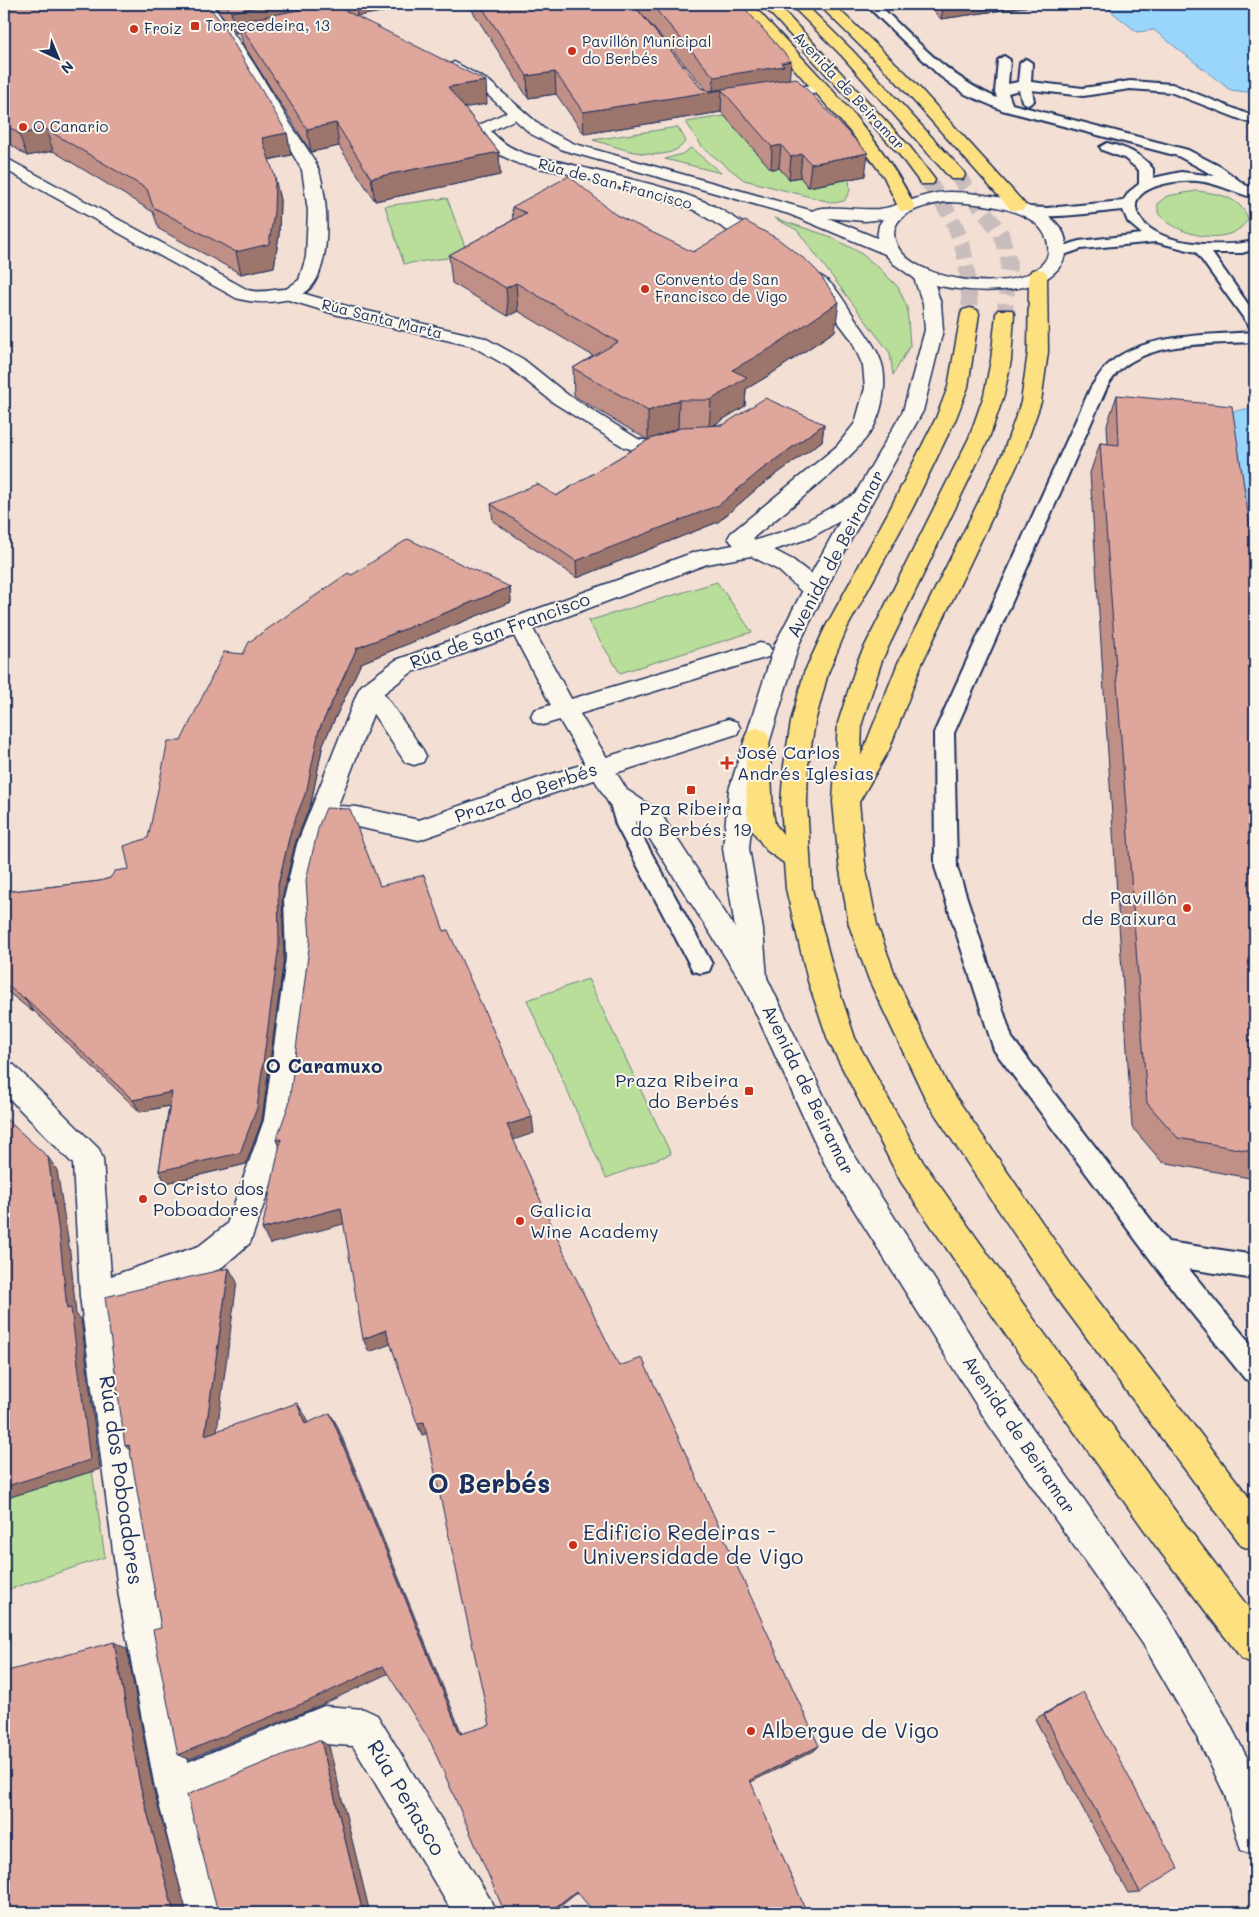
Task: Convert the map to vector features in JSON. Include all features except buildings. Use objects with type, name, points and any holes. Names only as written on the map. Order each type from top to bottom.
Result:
[{"type":"main road","points":[[744,4],[859,132],[892,176],[902,210]]},
{"type":"main road","name":"Avenida de Beiramar","points":[[769,4],[904,150],[927,180]]},
{"type":"main road","name":"Avenida de Beiramar","points":[[797,4],[847,54],[957,175]]},
{"type":"main road","points":[[825,4],[846,22],[928,105],[1022,209]]},
{"type":"main road","points":[[846,802],[877,750],[910,663],[1013,453],[1031,402],[1038,352],[1038,274]]},
{"type":"main road","name":"Avenida de Beiramar","points":[[970,314],[958,387],[946,418],[901,509],[836,628],[816,673],[803,722],[796,765],[794,803],[799,889],[820,972],[842,1040],[912,1172],[1024,1333],[1168,1532],[1255,1646]]},
{"type":"main road","points":[[1005,314],[1001,360],[994,395],[979,438],[870,660],[850,723],[846,802],[852,864],[863,925],[883,980],[937,1093],[1065,1283],[1255,1533]]},
{"type":"main road","points":[[757,737],[760,772],[760,812],[763,827],[775,843],[796,858]]},
{"type":"street","points":[[204,4],[233,40],[310,170],[315,190],[318,233],[307,280],[288,294]]},
{"type":"street","points":[[233,40],[252,36]]},
{"type":"street","points":[[438,58],[472,75],[537,131],[569,147],[795,210],[890,250]]},
{"type":"street","points":[[754,99],[820,89]]},
{"type":"street","name":"Rúa de San Francisco","points":[[516,113],[481,130],[496,147],[526,161],[570,169],[661,193],[700,206],[781,255]]},
{"type":"street","name":"Rúa Santa Marta","points":[[4,162],[242,294],[255,298],[288,294],[345,310],[478,342],[516,363],[561,399],[602,426],[640,446],[649,449],[679,436],[688,436]]},
{"type":"street","points":[[795,210],[865,216],[902,210],[924,200],[946,197],[994,200],[1022,209],[1046,223],[1057,238],[1058,253],[1051,265],[1038,274],[1004,285],[970,286],[945,282],[922,274],[903,264],[890,250],[885,240],[885,230],[890,221],[902,210]]},
{"type":"street","points":[[805,269],[824,288],[860,339],[873,366],[875,388],[865,424],[844,450],[739,538],[753,549],[775,558],[797,572],[813,590]]},
{"type":"street","name":"Avenida de Beiramar","points":[[922,274],[932,304],[934,330],[925,371],[913,411],[862,499],[813,590],[788,644],[757,737],[742,790],[736,848],[749,930],[753,978],[836,1154],[1001,1413],[1156,1630],[1212,1728],[1243,1790],[1255,1836]]},
{"type":"street","name":"Rúa de San Francisco","points":[[370,692],[404,666],[703,557],[753,549],[802,533],[862,499]]},
{"type":"street","points":[[520,625],[554,713],[600,768],[618,798],[650,818],[753,978]]},
{"type":"street","points":[[554,713],[760,651]]},
{"type":"street","points":[[370,692],[414,756]]},
{"type":"street","points":[[96,1296],[209,1258],[239,1233],[278,1120],[300,958],[297,899],[310,844],[370,692]]},
{"type":"street","name":"Praza do Berbés","points":[[321,815],[357,817],[419,830],[600,768],[728,728]]},
{"type":"street","name":"Rúa dos Poboadores","points":[[4,1074],[88,1158],[96,1296],[137,1597],[174,1788],[207,1913]]},
{"type":"street","name":"Rúa Peñasco","points":[[174,1788],[324,1725],[364,1728],[476,1913]]},
{"type":"lane","points":[[871,4],[944,73],[968,91],[1007,107],[1041,114],[1159,149],[1183,153]]},
{"type":"lane","points":[[1004,60],[1001,92],[1007,107],[1015,117],[1034,125],[1127,153],[1146,169],[1146,185]]},
{"type":"lane","points":[[1026,63],[1024,86],[1030,106]]},
{"type":"lane","points":[[1001,92],[1010,87],[1024,86],[1083,92],[1130,84],[1172,88],[1255,121]]},
{"type":"lane","points":[[1007,107],[1030,106],[1126,130],[1162,142],[1216,170],[1239,186],[1255,194]]},
{"type":"lane","points":[[1239,186],[1220,181],[1189,177],[1161,180],[1146,185],[1134,194],[1129,205],[1132,216],[1142,227],[1158,237],[1202,250],[1228,250],[1254,246]]},
{"type":"lane","points":[[1022,209],[1047,212],[1129,205]]},
{"type":"lane","points":[[1058,253],[1079,245],[1158,237]]},
{"type":"lane","points":[[1202,250],[1255,324]]},
{"type":"lane","points":[[1255,337],[1179,342],[1144,350],[1117,364],[1105,379],[1099,387],[944,733],[946,867],[1002,1043],[1161,1253],[1255,1370]]},
{"type":"lane","points":[[618,798],[626,825],[700,964]]},
{"type":"lane","points":[[1161,1253],[1255,1267]]},
{"type":"green space","points":[[743,113],[771,169],[779,168],[789,179],[800,177],[809,187],[849,179],[850,191],[844,201],[834,203],[744,180],[703,148],[686,122]]},
{"type":"green space","points":[[678,127],[686,141],[677,149],[667,153],[655,154],[629,151],[593,140]]},
{"type":"green space","points":[[691,148],[721,173],[665,159],[682,154]]},
{"type":"green space","points":[[1196,191],[1220,195],[1234,201],[1245,212],[1248,219],[1240,228],[1229,234],[1203,236],[1177,228],[1158,213],[1158,203],[1167,196]]},
{"type":"green space","points":[[447,198],[468,255],[404,264],[385,206]]},
{"type":"green space","points":[[774,218],[829,236],[859,252],[878,267],[898,287],[907,307],[910,346],[893,375],[890,353],[797,230]]},
{"type":"green space","points":[[717,582],[752,632],[620,673],[588,621]]},
{"type":"green space","points":[[588,979],[671,1154],[606,1178],[527,1000]]},
{"type":"green space","points":[[92,1471],[105,1557],[4,1591],[4,1499]]},
{"type":"water","points":[[1102,4],[1255,4],[1255,93],[1230,90],[1154,30],[1137,32]]},
{"type":"water","points":[[1255,407],[1255,605],[1226,413]]},
{"type":"tunnel","points":[[957,175],[1001,234],[1009,262],[1005,311]]},
{"type":"tunnel","points":[[927,180],[951,217],[961,241],[966,266],[970,311]]},
{"type":"place","name":"Torrecedeira, 13","points":[[195,26]]},
{"type":"place","name":"Froiz","points":[[134,29]]},
{"type":"place","name":"Pavillón Municipal do Berbés","points":[[572,51]]},
{"type":"place","name":"O Canario","points":[[23,127]]},
{"type":"place","name":"Convento de San Francisco de Vigo","points":[[645,289]]},
{"type":"place","name":"José Carlos Andrés Iglesias","points":[[727,763]]},
{"type":"place","name":"Pza Ribeira do Berbés, 19","points":[[691,790]]},
{"type":"place","name":"Pavillón de Baixura","points":[[1187,908]]},
{"type":"place","name":"Praza Ribeira do Berbés","points":[[749,1091]]},
{"type":"place","name":"O Cristo dos Poboadores","points":[[143,1199]]},
{"type":"place","name":"Galicia Wine Academy","points":[[520,1221]]},
{"type":"place","name":"Edificio Redeiras - Universidade de Vigo","points":[[573,1545]]},
{"type":"place","name":"Albergue de Vigo","points":[[751,1731]]},
{"type":"district","name":"O Caramuxo","points":[[324,1066]]},
{"type":"district","name":"O Berbés","points":[[489,1484]]}]
